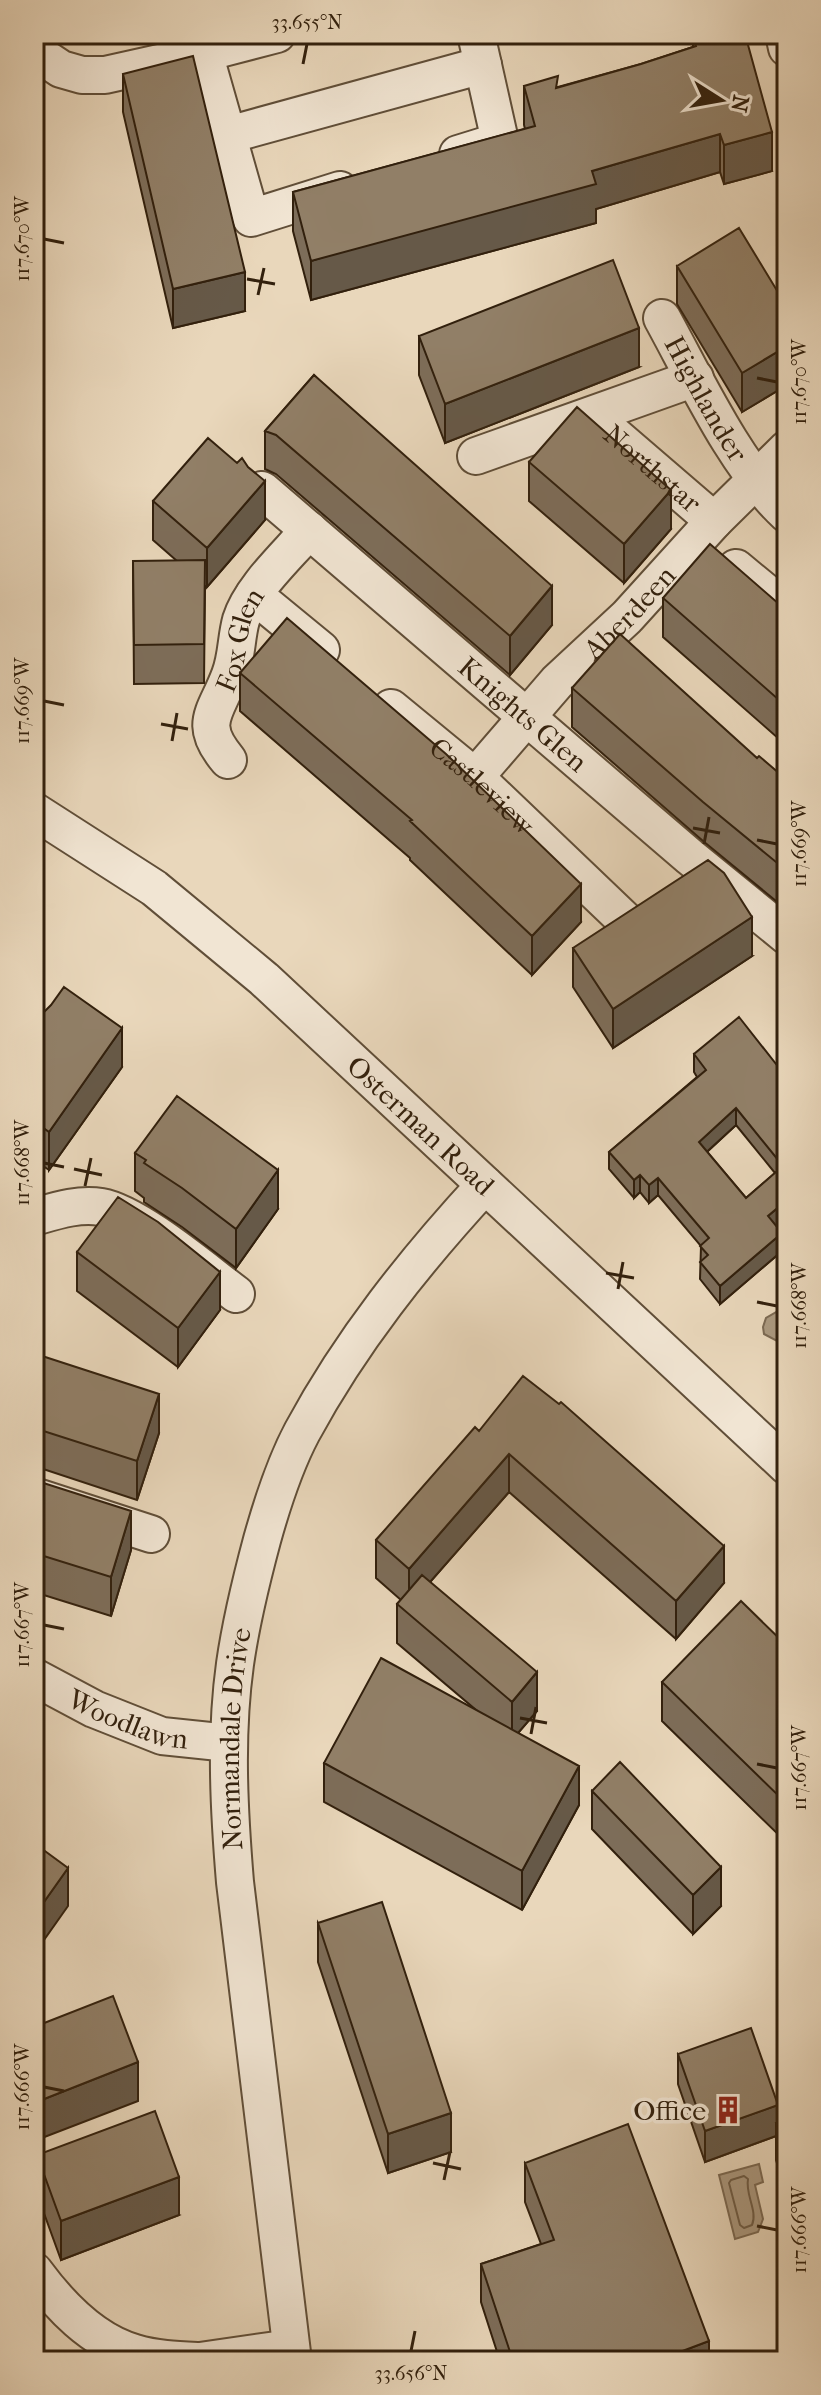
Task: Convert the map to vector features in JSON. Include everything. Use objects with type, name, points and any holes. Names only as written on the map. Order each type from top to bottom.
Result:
[{"type":"street","points":[[34,51],[61,69],[82,75],[105,75],[277,34]]},
{"type":"street","points":[[784,34],[787,48]]},
{"type":"street","points":[[228,135],[479,50],[500,141],[427,163]]},
{"type":"street","points":[[204,53],[251,218],[369,181]]},
{"type":"street","name":"Highlander","points":[[662,318],[717,417],[769,497],[787,514]]},
{"type":"street","points":[[476,456],[695,378]]},
{"type":"street","name":"Northstar","points":[[592,416],[787,610]]},
{"type":"street","name":"Aberdeen","points":[[475,777],[557,682],[627,617],[706,529],[787,449]]},
{"type":"street","name":"Knights Glen","points":[[262,490],[526,716],[657,907],[787,936]]},
{"type":"street","name":"Fox Glen","points":[[228,760],[214,740],[213,714],[230,676],[241,621],[254,595],[309,530]]},
{"type":"street","name":"Castleview","points":[[254,595],[475,777],[657,907]]},
{"type":"street","name":"Osterman Road","points":[[34,811],[154,888],[264,979],[787,1466]]},
{"type":"street","name":"Normandale Drive","points":[[292,2354],[235,1882],[229,1743],[235,1666],[251,1578],[272,1505],[301,1435],[343,1362],[388,1298],[485,1185]]},
{"type":"street","points":[[34,1217],[75,1206],[88,1206],[102,1207],[131,1217],[236,1294]]},
{"type":"street","points":[[34,1496],[151,1534]]},
{"type":"street","name":"Woodlawn","points":[[34,1677],[94,1709],[162,1736],[229,1743]]},
{"type":"street","points":[[34,2271],[72,2316],[96,2334],[130,2352],[198,2361],[292,2354]]},
{"type":"water","points":[[787,1296],[787,1338],[777,1341],[764,1334],[763,1327],[766,1318],[783,1308]]},
{"type":"water","points":[[759,2164],[763,2182],[755,2185],[763,2219],[758,2232],[735,2239],[719,2175]]},
{"type":"building","points":[[745,34],[772,132],[724,145],[720,134],[592,171],[596,184],[311,261],[293,192],[535,126],[524,86],[558,76],[556,88],[641,64],[696,46],[693,36]]},
{"type":"building","points":[[193,56],[245,272],[173,289],[123,74]]},
{"type":"building","points":[[739,228],[787,307],[787,346],[742,373],[677,266]]},
{"type":"building","points":[[613,260],[639,328],[445,404],[419,336]]},
{"type":"building","points":[[314,375],[552,586],[510,636],[276,435],[265,431]]},
{"type":"building","points":[[577,407],[671,490],[624,544],[529,462]]},
{"type":"building","points":[[208,438],[237,463],[242,458],[265,481],[207,548],[153,501]]},
{"type":"building","points":[[710,544],[787,611],[787,707],[663,598]]},
{"type":"building","points":[[205,560],[204,644],[134,645],[133,561]]},
{"type":"building","points":[[287,618],[446,754],[581,884],[532,936],[412,820],[240,673]]},
{"type":"building","points":[[620,634],[757,758],[759,756],[787,780],[787,871],[572,688]]},
{"type":"building","points":[[708,860],[724,873],[752,917],[613,1009],[573,948]]},
{"type":"building","points":[[64,987],[122,1028],[49,1132],[34,1121],[34,1014],[44,1012]]},
{"type":"building","points":[[739,1017],[787,1078],[787,1200],[768,1216],[782,1233],[720,1286],[700,1262],[708,1255],[700,1246],[709,1238],[658,1178],[649,1185],[640,1175],[634,1180],[609,1152],[706,1070],[694,1054]],"holes":[[[736,1108],[783,1166],[746,1198],[699,1142]]]},
{"type":"building","points":[[177,1096],[278,1170],[236,1229],[144,1163],[146,1160],[135,1153]]},
{"type":"building","points":[[118,1197],[158,1222],[220,1272],[178,1328],[77,1252]]},
{"type":"building","points":[[39,1355],[159,1394],[137,1461],[34,1428],[34,1371]]},
{"type":"building","points":[[523,1376],[559,1404],[561,1402],[724,1546],[676,1601],[509,1454],[409,1569],[376,1540],[475,1427],[479,1431]]},
{"type":"building","points":[[34,1480],[131,1511],[111,1577],[34,1553]]},
{"type":"building","points":[[422,1575],[537,1672],[512,1702],[397,1604]]},
{"type":"building","points":[[741,1601],[787,1646],[787,1804],[662,1682]]},
{"type":"building","points":[[381,1658],[579,1766],[522,1871],[324,1763]]},
{"type":"building","points":[[620,1762],[721,1867],[693,1895],[592,1791]]},
{"type":"building","points":[[34,1843],[68,1868],[34,1916]]},
{"type":"building","points":[[382,1902],[451,2113],[388,2134],[318,1923]]},
{"type":"building","points":[[787,1989],[787,2004],[781,1993]]},
{"type":"building","points":[[113,1996],[138,2062],[34,2103],[34,2027]]},
{"type":"building","points":[[751,2028],[778,2105],[705,2131],[678,2054]]},
{"type":"building","points":[[155,2111],[179,2177],[61,2221],[37,2155]]},
{"type":"building","points":[[787,2120],[787,2159],[776,2123]]},
{"type":"building","points":[[628,2124],[709,2341],[656,2361],[513,2361],[481,2264],[554,2240],[525,2163]]},
{"type":"place","name":"Office","points":[[728,2110]]}]
